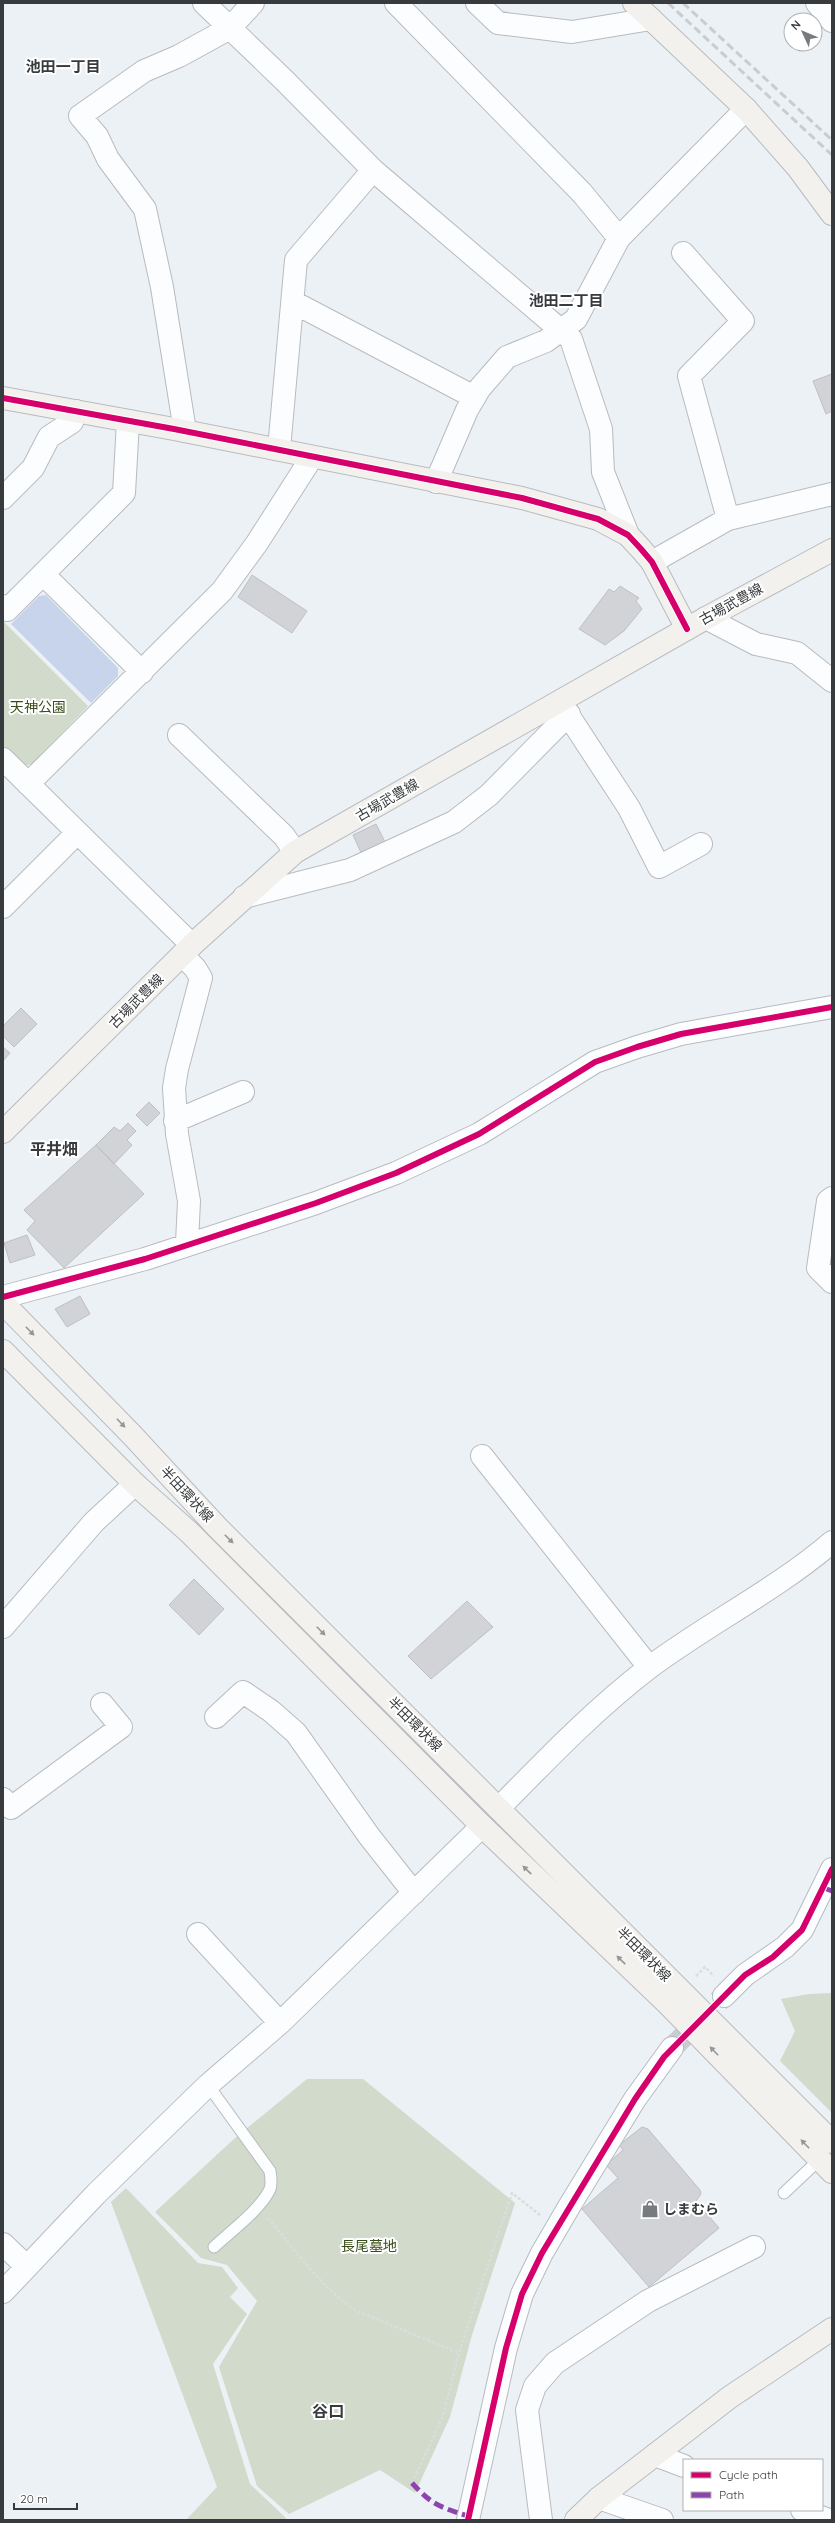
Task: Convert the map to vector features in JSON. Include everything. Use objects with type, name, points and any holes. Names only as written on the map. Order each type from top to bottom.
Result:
[{"type":"main road","points":[[634,3],[746,109],[798,168],[832,214]]},
{"type":"main road","points":[[3,398],[185,431],[522,498],[598,519],[628,535],[652,562],[687,628]]},
{"type":"main road","name":"古場武豊線","points":[[3,1132],[187,950],[295,852],[564,708],[687,628],[832,550]]},
{"type":"main road","name":"半田環状線","points":[[3,1303],[132,1434],[218,1527],[832,2142]]},
{"type":"main road","name":"半田環状線","points":[[3,1351],[135,1484],[190,1533],[482,1826],[668,2004],[826,2166]]},
{"type":"main road","points":[[576,2520],[599,2498],[730,2397],[830,2336]]},
{"type":"street","points":[[204,3],[373,170],[571,339],[588,386],[601,429],[603,472],[628,535]]},
{"type":"street","points":[[185,431],[162,287],[144,209],[108,159],[97,136],[80,116],[144,71],[179,56],[230,28],[253,3]]},
{"type":"street","points":[[477,3],[498,23],[572,32],[651,19]]},
{"type":"street","points":[[402,5],[582,193],[619,238]]},
{"type":"street","points":[[436,482],[474,397],[507,357],[546,341],[576,319],[619,238],[746,109]]},
{"type":"street","points":[[279,450],[296,260],[373,170]]},
{"type":"street","points":[[683,252],[744,321],[689,376],[728,519]]},
{"type":"street","points":[[293,302],[474,397]]},
{"type":"street","points":[[3,498],[33,468],[49,437],[72,422],[76,411]]},
{"type":"street","points":[[3,606],[7,610],[124,493],[128,421]]},
{"type":"street","points":[[28,784],[222,591],[257,543],[312,457]]},
{"type":"street","points":[[652,562],[728,519],[832,494]]},
{"type":"street","points":[[42,574],[142,672]]},
{"type":"street","points":[[706,618],[756,644],[797,653],[832,681]]},
{"type":"street","points":[[244,897],[350,870],[454,822],[489,794],[564,708],[628,808],[659,867],[701,844]]},
{"type":"street","points":[[179,735],[284,836],[295,852]]},
{"type":"street","points":[[3,759],[77,833],[187,950],[201,978],[177,1069],[174,1088],[175,1121],[189,1201],[187,1243]]},
{"type":"street","points":[[3,907],[77,833]]},
{"type":"street","points":[[3,1297],[145,1259],[187,1243],[316,1203],[396,1173],[479,1134],[595,1062],[681,1034],[832,1007]]},
{"type":"street","points":[[175,1121],[243,1092]]},
{"type":"street","points":[[832,1198],[828,1201],[818,1268],[832,1282]]},
{"type":"street","points":[[482,1456],[649,1667]]},
{"type":"street","points":[[3,1627],[94,1522],[135,1484]]},
{"type":"street","points":[[499,1808],[548,1756],[649,1667],[803,1567],[832,1542]]},
{"type":"street","points":[[216,1717],[243,1692],[296,1733],[369,1836],[414,1893]]},
{"type":"street","points":[[3,1800],[11,1808],[121,1727],[102,1704]]},
{"type":"street","points":[[3,2292],[26,2266],[96,2194],[208,2086],[280,2023],[482,1826]]},
{"type":"street","points":[[724,1996],[745,1975],[785,1947],[802,1930],[832,1869]]},
{"type":"street","points":[[198,1934],[280,2023]]},
{"type":"street","points":[[468,2520],[506,2348],[522,2294],[556,2228],[635,2099],[672,2048]]},
{"type":"street","points":[[3,2244],[26,2266]]},
{"type":"street","points":[[541,2520],[527,2410],[535,2386],[555,2363],[648,2301],[754,2247]]},
{"type":"street","points":[[655,2455],[683,2466]]},
{"type":"street","points":[[599,2498],[662,2520]]},
{"type":"street","points":[[805,2511],[829,2520]]},
{"type":"lane","points":[[208,2086],[270,2171],[270,2189],[258,2206],[214,2247]]},
{"type":"lane","points":[[784,2193],[826,2166]]},
{"type":"path","points":[[412,2483],[443,2416],[459,2353],[512,2193],[556,2228]]},
{"type":"path","points":[[258,2206],[316,2274],[348,2305],[357,2311],[459,2353]]},
{"type":"green space","name":"天神公園","points":[[3,621],[88,706],[32,764],[24,766],[3,746]]},
{"type":"green space","points":[[832,1993],[832,2113],[780,2061],[795,2031],[781,1999],[809,1994]]},
{"type":"green space","name":"長尾墓地","points":[[307,2079],[363,2079],[515,2203],[472,2335],[450,2417],[415,2493],[380,2470],[289,2514],[257,2486],[219,2367],[257,2301],[227,2265],[201,2258],[155,2212],[235,2138]]},
{"type":"green space","points":[[126,2188],[198,2263],[222,2267],[238,2288],[230,2297],[247,2314],[213,2364],[250,2484],[286,2518],[284,2520],[186,2520],[217,2487],[111,2202]]},
{"type":"water","points":[[46,595],[118,668],[118,676],[91,703],[11,624],[39,596]]},
{"type":"building","points":[[832,374],[832,411],[826,414],[813,381]]},
{"type":"building","points":[[252,575],[307,611],[292,633],[238,597]]},
{"type":"building","points":[[620,586],[639,598],[636,601],[642,609],[624,631],[605,645],[579,629],[609,589],[614,592]]},
{"type":"building","points":[[376,824],[387,846],[363,857],[353,835]]},
{"type":"building","points":[[21,1008],[37,1024],[14,1047],[3,1036],[3,1026]]},
{"type":"building","points":[[3,1047],[10,1053],[3,1061]]},
{"type":"building","points":[[149,1102],[160,1113],[147,1126],[136,1115]]},
{"type":"building","points":[[128,1123],[136,1131],[127,1140],[132,1145],[114,1164],[96,1145],[114,1127],[120,1131]]},
{"type":"building","points":[[96,1145],[144,1194],[64,1268],[27,1230],[35,1221],[24,1210]]},
{"type":"building","points":[[27,1235],[35,1255],[10,1263],[4,1243]]},
{"type":"building","points":[[80,1296],[90,1314],[67,1327],[55,1309]]},
{"type":"building","points":[[194,1579],[224,1609],[199,1635],[169,1605]]},
{"type":"building","points":[[467,1601],[493,1627],[431,1679],[408,1656]]},
{"type":"building","points":[[642,2127],[648,2129],[700,2190],[701,2194],[696,2201],[719,2228],[649,2287],[582,2209],[618,2178],[606,2165],[623,2150],[619,2145]]},
{"type":"tunnel","points":[[672,2048],[724,1996]]},
{"type":"railway","points":[[668,3],[832,155]]},
{"type":"railway","points":[[683,3],[832,140]]},
{"type":"marked path","points":[[824,1888],[832,1891]]},
{"type":"marked path","points":[[412,2483],[431,2501],[450,2510],[468,2516]]},
{"type":"cycle path","points":[[3,398],[174,429],[522,498],[598,519],[628,535],[652,562],[687,629]]},
{"type":"cycle path","points":[[3,1297],[145,1259],[316,1203],[396,1173],[479,1134],[595,1062],[637,1047],[681,1034],[832,1007]]},
{"type":"cycle path","points":[[468,2520],[506,2348],[522,2294],[542,2253],[635,2099],[664,2057],[745,1975],[773,1957],[802,1930],[832,1869]]},
{"type":"place","name":"しまむら","points":[[650,2209]]},
{"type":"district","name":"池田一丁目","points":[[63,67]]},
{"type":"district","name":"池田二丁目","points":[[566,301]]},
{"type":"district","name":"平井畑","points":[[54,1149]]},
{"type":"district","name":"谷口","points":[[328,2411]]}]
